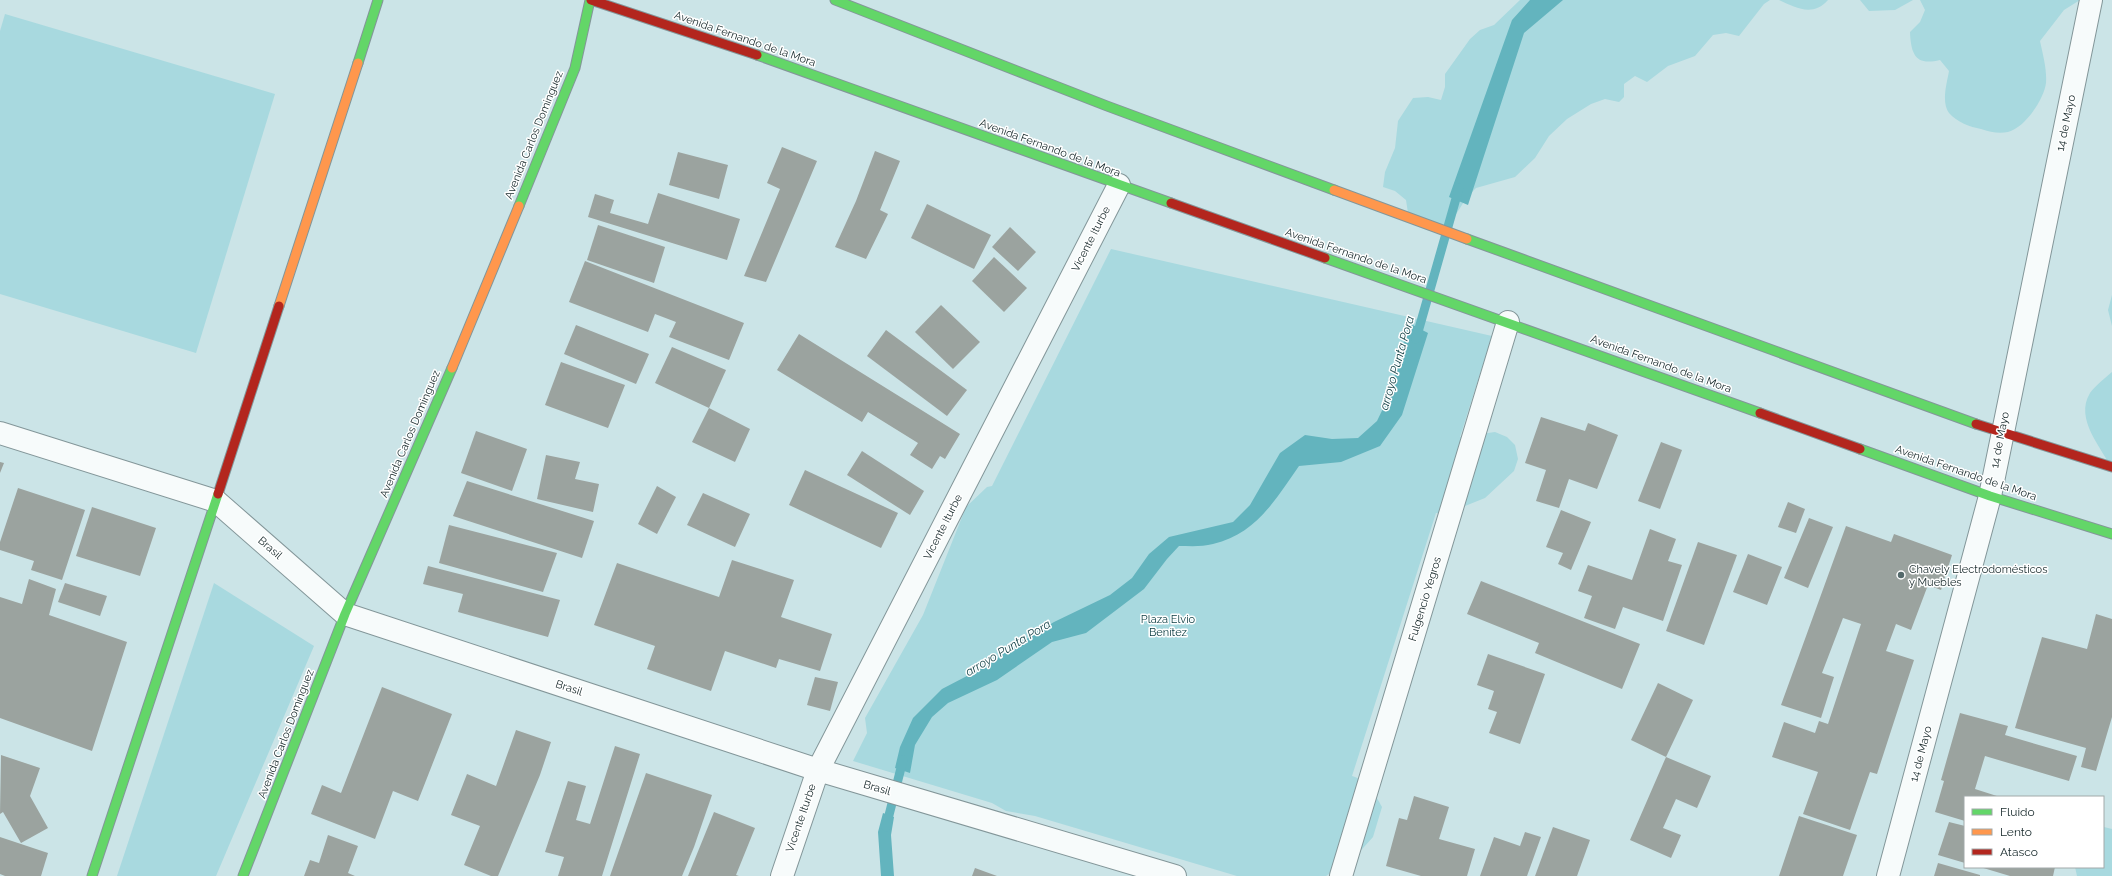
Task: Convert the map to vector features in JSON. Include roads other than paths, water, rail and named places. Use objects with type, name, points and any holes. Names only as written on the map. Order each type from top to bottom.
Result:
[{"type":"main road","points":[[92,876],[216,501],[378,0]]},
{"type":"main road","name":"Avenida Fernando de la Mora","points":[[591,0],[741,49],[1508,322],[1990,496],[2112,534]]},
{"type":"main road","name":"Avenida Carlos Dominguez","points":[[243,876],[345,614],[452,369],[574,68],[591,0]]},
{"type":"main road","points":[[834,0],[1115,108],[1405,216],[2002,433],[2112,467]]},
{"type":"street","name":"14 de Mayo","points":[[1888,876],[1990,496],[2091,0]]},
{"type":"street","name":"Vicente Iturbe","points":[[782,876],[818,770],[1120,185]]},
{"type":"street","name":"Fulgencio Yegros","points":[[1341,876],[1508,322]]},
{"type":"street","name":"Brasil","points":[[0,433],[216,501],[345,614],[818,770],[1175,876]]},
{"type":"waterway","name":"arroyo Punta Pora","points":[[1416,339],[1459,188]]},
{"type":"waterway","name":"arroyo Punta Pora","points":[[886,827],[903,760]]},
{"type":"place","name":"Chavely Electrodomésticos y Muebles","points":[[1901,575]]},
{"type":"park label","name":"Plaza Elvio Benítez","points":[[1168,625]]}]
